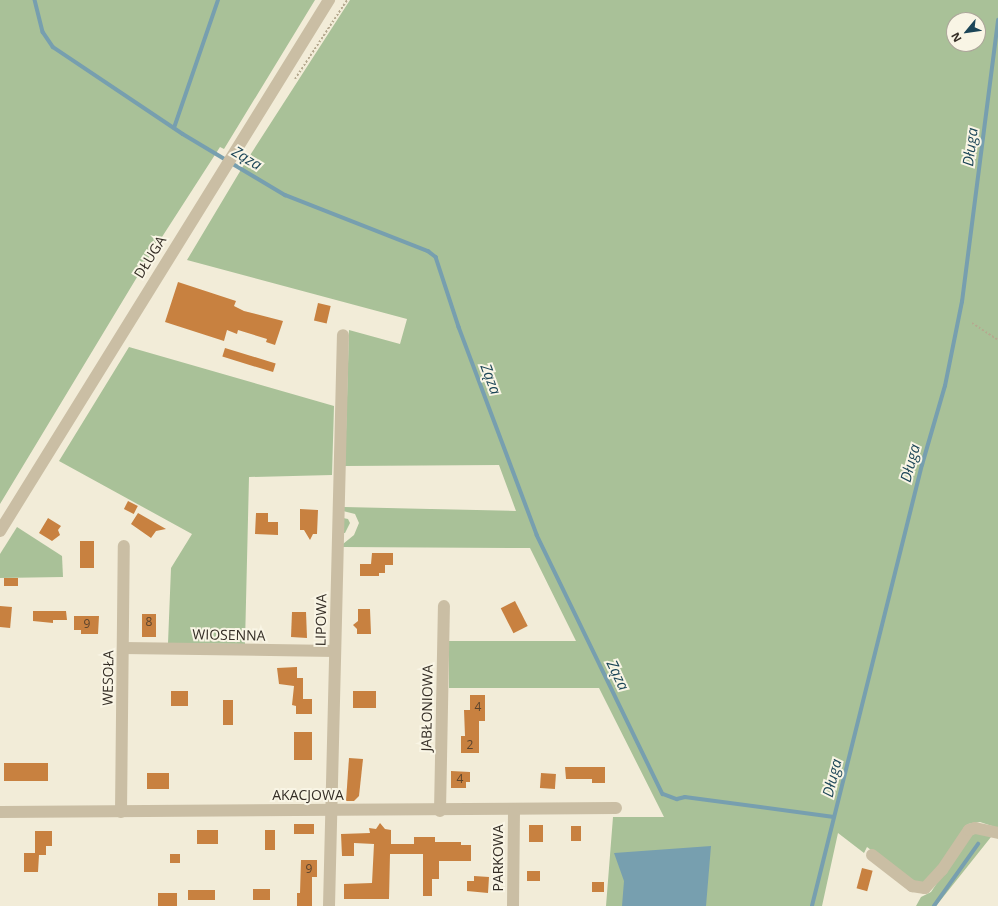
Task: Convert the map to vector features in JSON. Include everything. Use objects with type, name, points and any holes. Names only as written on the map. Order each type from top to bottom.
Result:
[{"type":"street","name":"DŁUGA","points":[[0,531],[233,151],[329,0]]},
{"type":"street","name":"LIPOWA","points":[[329,906],[343,335]]},
{"type":"street","name":"WESOŁA","points":[[121,812],[124,546]]},
{"type":"street","name":"JABŁONIOWA","points":[[440,810],[444,606]]},
{"type":"street","name":"WIOSENNA","points":[[123,648],[335,651]]},
{"type":"street","name":"AKACJOWA","points":[[0,812],[616,808]]},
{"type":"street","name":"PARKOWA","points":[[513,906],[514,809]]},
{"type":"street","points":[[872,855],[912,886],[925,888],[942,870],[969,830],[976,828],[998,833]]},
{"type":"path","points":[[972,323],[998,340]]},
{"type":"green space","points":[[0,0],[315,0],[224,149],[220,147],[151,254],[0,504]]},
{"type":"green space","points":[[350,0],[998,0],[998,828],[980,822],[968,824],[934,875],[925,882],[913,882],[867,847],[864,853],[838,833],[822,906],[606,906],[613,817],[664,817],[599,688],[449,688],[449,641],[576,641],[530,548],[343,547],[343,544],[354,535],[359,523],[355,514],[343,511],[344,507],[516,511],[499,465],[345,466],[349,330],[400,344],[407,319],[187,260],[245,163]]},
{"type":"green space","points":[[129,347],[334,406],[332,475],[249,477],[245,644],[168,643],[171,568],[192,534],[59,461]]},
{"type":"green space","points":[[343,518],[348,519],[350,523],[345,533],[343,533]]},
{"type":"green space","points":[[17,527],[62,556],[63,577],[0,578],[0,554]]},
{"type":"green space","points":[[978,832],[991,837],[936,906],[916,906],[921,897],[931,892],[968,837]]},
{"type":"water","points":[[711,846],[706,906],[622,906],[624,881],[614,853]]},
{"type":"building","points":[[178,282],[236,301],[234,306],[244,311],[283,321],[275,345],[266,342],[267,339],[238,330],[237,334],[227,330],[224,341],[165,322]]},
{"type":"building","points":[[318,303],[331,306],[327,323],[314,321]]},
{"type":"building","points":[[225,348],[276,363],[273,372],[222,357]]},
{"type":"building","points":[[128,501],[138,506],[134,514],[124,509]]},
{"type":"building","points":[[300,509],[318,510],[317,534],[313,534],[310,540],[304,530],[300,530]]},
{"type":"building","points":[[138,513],[166,529],[156,531],[151,538],[131,524]]},
{"type":"building","points":[[256,513],[268,513],[268,522],[278,522],[278,535],[255,534]]},
{"type":"building","points":[[48,518],[61,526],[58,530],[60,535],[52,541],[39,533]]},
{"type":"building","points":[[80,541],[94,541],[94,568],[80,568]]},
{"type":"building","points":[[372,553],[393,553],[393,565],[385,565],[385,573],[379,573],[379,576],[360,576],[360,564],[371,564]]},
{"type":"building","points":[[4,578],[18,578],[18,586],[4,586]]},
{"type":"building","points":[[515,601],[528,626],[513,633],[501,608]]},
{"type":"building","points":[[0,606],[12,607],[10,628],[0,627]]},
{"type":"building","points":[[358,609],[370,609],[371,634],[357,634],[357,629],[353,625],[358,621]]},
{"type":"building","points":[[33,611],[66,611],[67,620],[53,620],[53,623],[33,621]]},
{"type":"building","points":[[292,612],[306,612],[307,638],[291,637]]},
{"type":"building","points":[[142,614],[156,614],[156,637],[142,637]]},
{"type":"building","points":[[74,616],[99,616],[98,634],[81,634],[81,630],[74,630]]},
{"type":"building","points":[[297,667],[297,678],[303,678],[303,699],[312,699],[312,714],[296,714],[296,706],[292,705],[294,686],[279,684],[277,668]]},
{"type":"building","points":[[171,691],[188,691],[188,706],[171,706]]},
{"type":"building","points":[[353,691],[376,691],[376,708],[353,708]]},
{"type":"building","points":[[470,695],[485,695],[485,721],[479,721],[479,753],[461,753],[461,736],[465,736],[464,710],[470,710]]},
{"type":"building","points":[[223,700],[233,700],[233,725],[223,725]]},
{"type":"building","points":[[294,732],[312,732],[312,760],[294,760]]},
{"type":"building","points":[[349,758],[363,759],[359,796],[354,801],[346,801]]},
{"type":"building","points":[[4,763],[48,763],[48,781],[4,781]]},
{"type":"building","points":[[565,767],[605,767],[605,783],[592,783],[592,779],[566,779]]},
{"type":"building","points":[[451,771],[470,772],[470,782],[466,782],[466,788],[451,788]]},
{"type":"building","points":[[147,773],[169,773],[169,789],[147,789]]},
{"type":"building","points":[[541,773],[556,774],[555,789],[540,788]]},
{"type":"building","points":[[380,823],[385,829],[391,830],[391,844],[414,844],[414,837],[435,837],[435,842],[461,842],[461,845],[471,845],[471,861],[439,861],[439,879],[432,879],[432,896],[423,896],[423,854],[390,854],[389,899],[344,899],[344,884],[372,883],[374,844],[354,843],[354,856],[342,856],[341,834],[370,833],[369,828],[376,829]]},
{"type":"building","points":[[294,824],[314,824],[314,834],[294,834]]},
{"type":"building","points":[[529,825],[543,825],[543,842],[529,842]]},
{"type":"building","points":[[571,826],[581,826],[581,841],[571,841]]},
{"type":"building","points":[[197,830],[218,830],[218,844],[197,844]]},
{"type":"building","points":[[265,830],[275,830],[275,850],[265,850]]},
{"type":"building","points":[[35,831],[52,831],[52,846],[46,846],[46,855],[39,855],[38,872],[24,872],[24,853],[35,853]]},
{"type":"building","points":[[170,854],[180,854],[180,863],[170,863]]},
{"type":"building","points":[[301,860],[317,860],[317,877],[312,877],[312,906],[297,906],[297,893],[300,893]]},
{"type":"building","points":[[862,868],[873,871],[867,891],[857,888]]},
{"type":"building","points":[[527,871],[540,871],[540,881],[527,881]]},
{"type":"building","points":[[474,876],[489,877],[488,893],[467,891],[467,881],[474,881]]},
{"type":"building","points":[[592,882],[604,882],[604,892],[592,892]]},
{"type":"building","points":[[253,889],[270,889],[270,900],[253,900]]},
{"type":"building","points":[[188,890],[215,890],[215,900],[188,900]]},
{"type":"building","points":[[158,893],[177,893],[177,906],[158,906]]},
{"type":"waterway","name":"Ząza","points":[[35,0],[43,32],[53,47],[183,134],[285,195],[428,251],[436,257],[459,327],[537,535],[663,794],[677,799],[685,797],[834,817]]},
{"type":"waterway","points":[[174,128],[218,0]]},
{"type":"waterway","name":"Długa","points":[[812,906],[922,465],[945,386],[962,302],[998,20]]},
{"type":"waterway","points":[[934,906],[978,844]]}]
